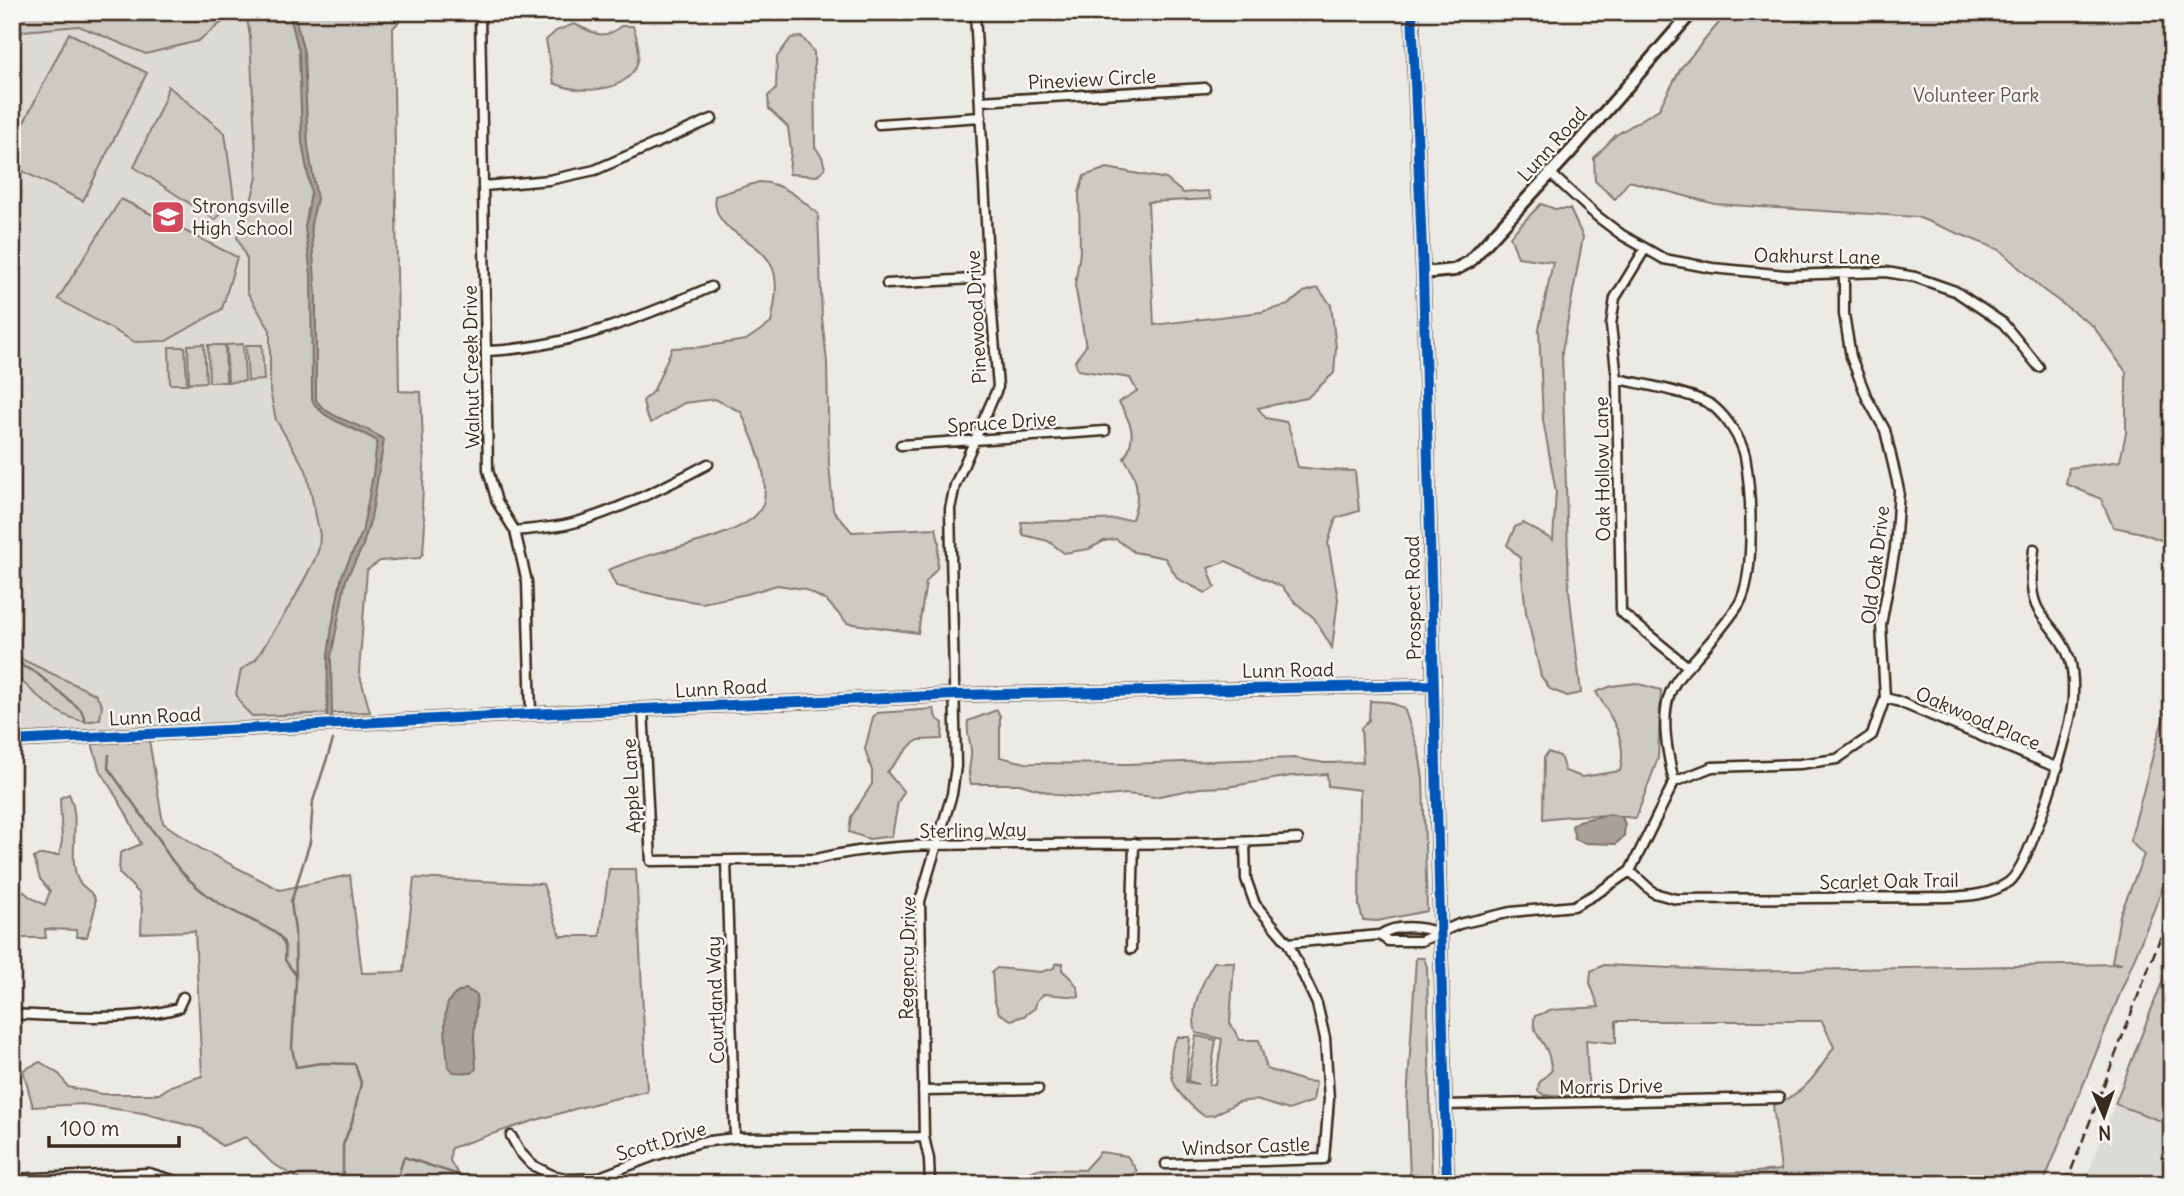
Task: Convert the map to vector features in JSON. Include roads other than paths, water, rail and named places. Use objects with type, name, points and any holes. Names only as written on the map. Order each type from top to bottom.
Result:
[{"type":"street","name":"Walnut Creek Drive","points":[[480,12],[488,470],[498,502],[515,531],[527,582],[531,714]]},
{"type":"street","name":"Pinewood Drive","points":[[955,695],[950,509],[955,485],[999,387],[989,278],[975,12]]},
{"type":"street","name":"Prospect Road","points":[[1412,12],[1423,273],[1447,1184]]},
{"type":"street","name":"Lunn Road","points":[[1423,273],[1454,270],[1469,262],[1692,12]]},
{"type":"street","name":"Pineview Circle","points":[[980,101],[1205,88]]},
{"type":"street","points":[[879,124],[981,117]]},
{"type":"street","points":[[484,186],[549,180],[595,170],[712,119]]},
{"type":"street","name":"Oakhurst Lane","points":[[1550,173],[1622,236],[1664,259],[1712,268],[1786,275],[1886,272],[1915,277],[1955,291],[2003,323],[2039,366]]},
{"type":"street","name":"Oak Hollow Lane","points":[[1645,249],[1615,298],[1611,325],[1617,379],[1621,612],[1688,667]]},
{"type":"street","name":"Old Oak Drive","points":[[1674,782],[1712,767],[1800,764],[1837,759],[1872,735],[1885,698],[1881,625],[1895,549],[1899,490],[1885,430],[1867,398],[1851,357],[1844,314],[1844,273]]},
{"type":"street","points":[[887,284],[989,278]]},
{"type":"street","points":[[487,351],[542,344],[611,328],[711,287]]},
{"type":"street","points":[[1288,943],[1380,935],[1389,929],[1424,928],[1439,933],[1459,924],[1511,912],[1574,906],[1630,871],[1674,782],[1667,751],[1667,712],[1671,691],[1739,603],[1748,581],[1749,514],[1744,454],[1730,424],[1712,405],[1673,391],[1617,379]]},
{"type":"street","name":"Spruce Drive","points":[[901,445],[1105,430]]},
{"type":"street","points":[[515,531],[569,524],[620,506],[708,464]]},
{"type":"street","name":"Scarlet Oak Trail","points":[[1630,871],[1654,893],[1676,899],[1948,897],[1982,895],[2010,881],[2029,849],[2058,768],[2072,710],[2070,662],[2059,637],[2038,609],[2031,587],[2034,549]]},
{"type":"street","name":"Lunn Road","points":[[12,741],[955,695],[1432,685]]},
{"type":"street","name":"Regency Drive","points":[[930,1184],[929,1159],[924,1137],[920,901],[952,794],[956,766],[955,695]]},
{"type":"street","name":"Oakwood Place","points":[[1885,698],[2058,768]]},
{"type":"street","name":"Apple Lane","points":[[643,709],[651,861]]},
{"type":"street","name":"Sterling Way","points":[[651,861],[816,859],[840,853],[935,845],[1245,842],[1298,839]]},
{"type":"street","name":"Windsor Castle","points":[[1166,1164],[1324,1160],[1329,1099],[1325,1038],[1317,1004],[1288,943],[1255,904],[1246,879],[1245,842]]},
{"type":"street","points":[[1131,949],[1135,843]]},
{"type":"street","name":"Courtland Way","points":[[726,861],[735,1138]]},
{"type":"street","points":[[12,1014],[147,1014],[178,1008],[184,997]]},
{"type":"street","points":[[923,1091],[1038,1089]]},
{"type":"street","name":"Morris Drive","points":[[1444,1105],[1779,1098]]},
{"type":"street","name":"Scott Drive","points":[[511,1136],[532,1165],[552,1175],[570,1179],[597,1178],[654,1156],[701,1142],[735,1138],[924,1137]]},
{"type":"street","points":[[12,1179],[149,1173],[180,1184]]},
{"type":"waterway","points":[[12,655],[81,710],[86,722]]},
{"type":"waterway","points":[[333,740],[313,801],[310,842],[291,902],[295,931],[296,981],[292,1048],[296,1067],[321,1063],[355,1064],[361,1083],[352,1122],[343,1145],[343,1176],[358,1184]]},
{"type":"waterway","points":[[109,755],[108,768],[172,861],[216,902],[278,935],[285,947],[285,960],[295,974]]},
{"type":"waterway","points":[[390,1184],[396,1183],[404,1157],[468,1178],[470,1184]]},
{"type":"railway","points":[[2066,1184],[2172,907]]},
{"type":"place","name":"Strongsville High School","points":[[168,217]]},
{"type":"park label","name":"Volunteer Park","points":[[1976,95]]}]
